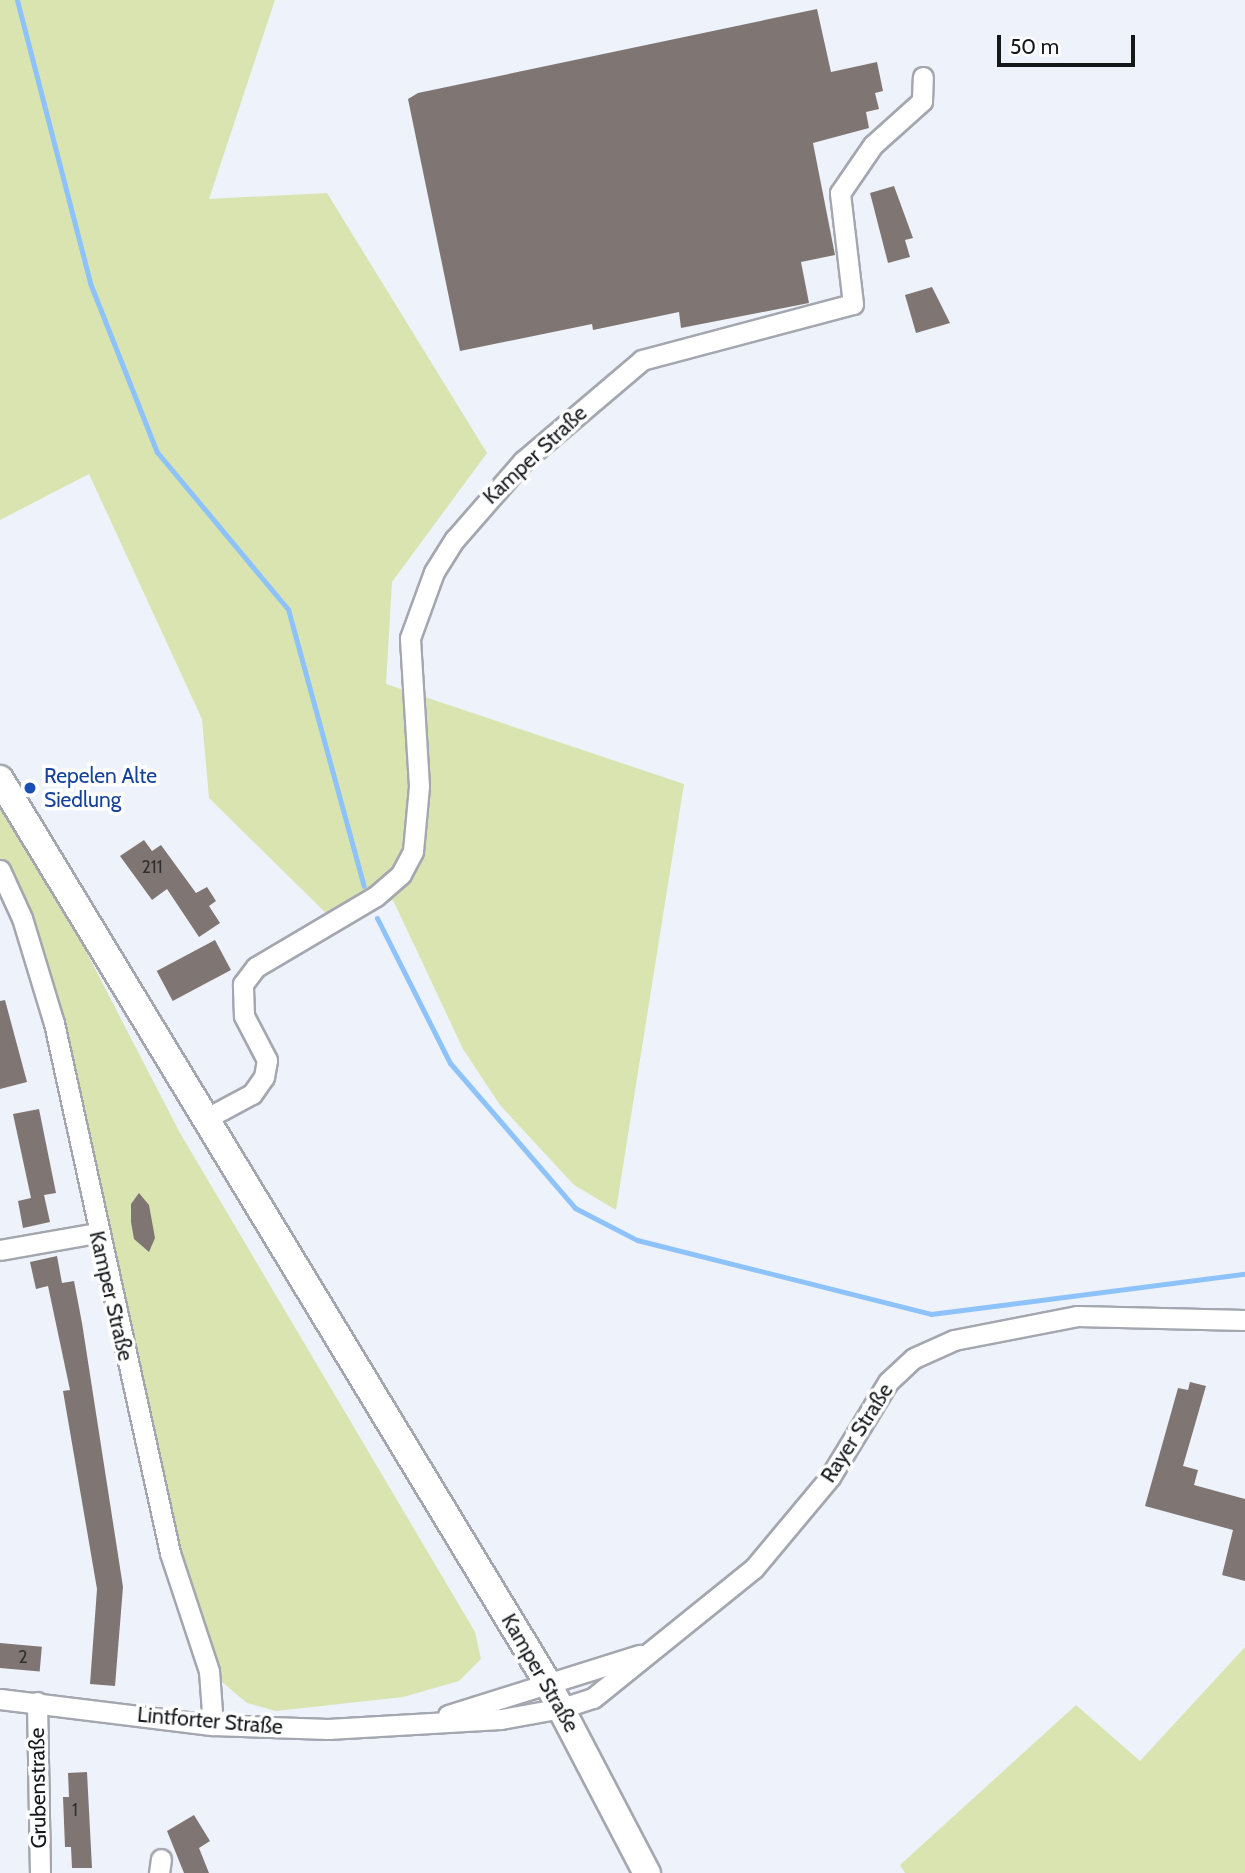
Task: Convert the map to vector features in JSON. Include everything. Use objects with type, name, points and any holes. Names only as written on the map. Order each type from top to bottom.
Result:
[{"type":"main road","name":"Kamper Straße","points":[[0,779],[547,1682],[647,1873]]},
{"type":"street","name":"Kamper Straße","points":[[207,1118],[252,1094],[264,1077],[267,1060],[244,1016],[243,984],[256,967],[376,896],[401,874],[413,851],[419,786],[410,638],[425,592],[455,539],[523,461],[642,360],[853,304],[840,193],[873,145],[922,101],[923,78]]},
{"type":"street","name":"Kamper Straße","points":[[0,870],[22,918],[54,1023],[96,1233],[170,1553],[209,1671],[213,1725]]},
{"type":"street","points":[[0,1250],[96,1233]]},
{"type":"street","name":"Rayer Straße","points":[[562,1708],[593,1698],[725,1594],[798,1520],[888,1382],[914,1359],[954,1340],[1077,1316],[1245,1320]]},
{"type":"street","name":"Rayer Straße","points":[[547,1682],[647,1653]]},
{"type":"street","name":"Lintforter Straße","points":[[421,1723],[547,1682]]},
{"type":"street","name":"Lintforter Straße","points":[[0,1699],[213,1725],[328,1729],[501,1719],[562,1708]]},
{"type":"street","name":"Grubenstraße","points":[[37,1702],[40,1873]]},
{"type":"green space","points":[[0,0],[275,0],[209,199],[327,193],[487,453],[392,582],[386,684],[684,784],[616,1210],[574,1185],[500,1105],[463,1049],[393,900],[341,928],[209,798],[202,719],[89,474],[0,520]]},
{"type":"green space","points":[[0,785],[180,1133],[475,1632],[481,1659],[459,1681],[403,1697],[276,1711],[247,1703],[209,1671],[170,1553],[54,1023],[0,870]]},
{"type":"green space","points":[[1245,1647],[1245,1873],[905,1873],[900,1865],[1076,1705],[1140,1761]]},
{"type":"building","points":[[817,9],[831,72],[877,62],[883,91],[875,93],[879,109],[866,112],[869,128],[813,143],[835,255],[801,262],[809,303],[681,328],[679,312],[593,330],[592,324],[460,351],[408,99],[418,93]]},
{"type":"building","points":[[894,186],[913,238],[905,240],[910,257],[888,263],[870,193]]},
{"type":"building","points":[[932,287],[950,323],[916,333],[905,295]]},
{"type":"building","points":[[144,840],[152,851],[161,845],[196,893],[207,887],[216,901],[209,906],[220,923],[199,937],[167,889],[152,900],[120,856]]},
{"type":"building","points":[[215,940],[231,970],[173,1001],[157,971]]},
{"type":"building","points":[[5,1000],[27,1082],[0,1089],[0,1001]]},
{"type":"building","points":[[39,1109],[56,1193],[44,1195],[50,1222],[23,1228],[18,1201],[31,1198],[13,1114]]},
{"type":"building","points":[[139,1193],[149,1205],[155,1238],[149,1252],[134,1239],[131,1222],[131,1204]]},
{"type":"building","points":[[57,1256],[62,1283],[74,1281],[123,1587],[115,1686],[90,1684],[97,1589],[63,1391],[70,1390],[48,1286],[36,1289],[30,1262]]},
{"type":"building","points":[[1190,1382],[1206,1386],[1183,1466],[1198,1470],[1194,1485],[1245,1499],[1245,1581],[1222,1575],[1233,1530],[1145,1506],[1178,1388],[1188,1390]]},
{"type":"building","points":[[0,1643],[42,1647],[40,1672],[0,1668]]},
{"type":"building","points":[[87,1772],[92,1868],[72,1868],[71,1847],[65,1847],[63,1797],[69,1797],[68,1773]]},
{"type":"building","points":[[194,1815],[210,1841],[199,1848],[209,1873],[184,1873],[167,1831]]},
{"type":"waterway","points":[[17,0],[90,283],[157,452],[288,609],[364,886]]},
{"type":"waterway","points":[[377,918],[450,1063],[575,1208],[637,1240],[931,1314],[1245,1274]]},
{"type":"place","name":"Repelen Alte Siedlung","points":[[30,788]]}]
